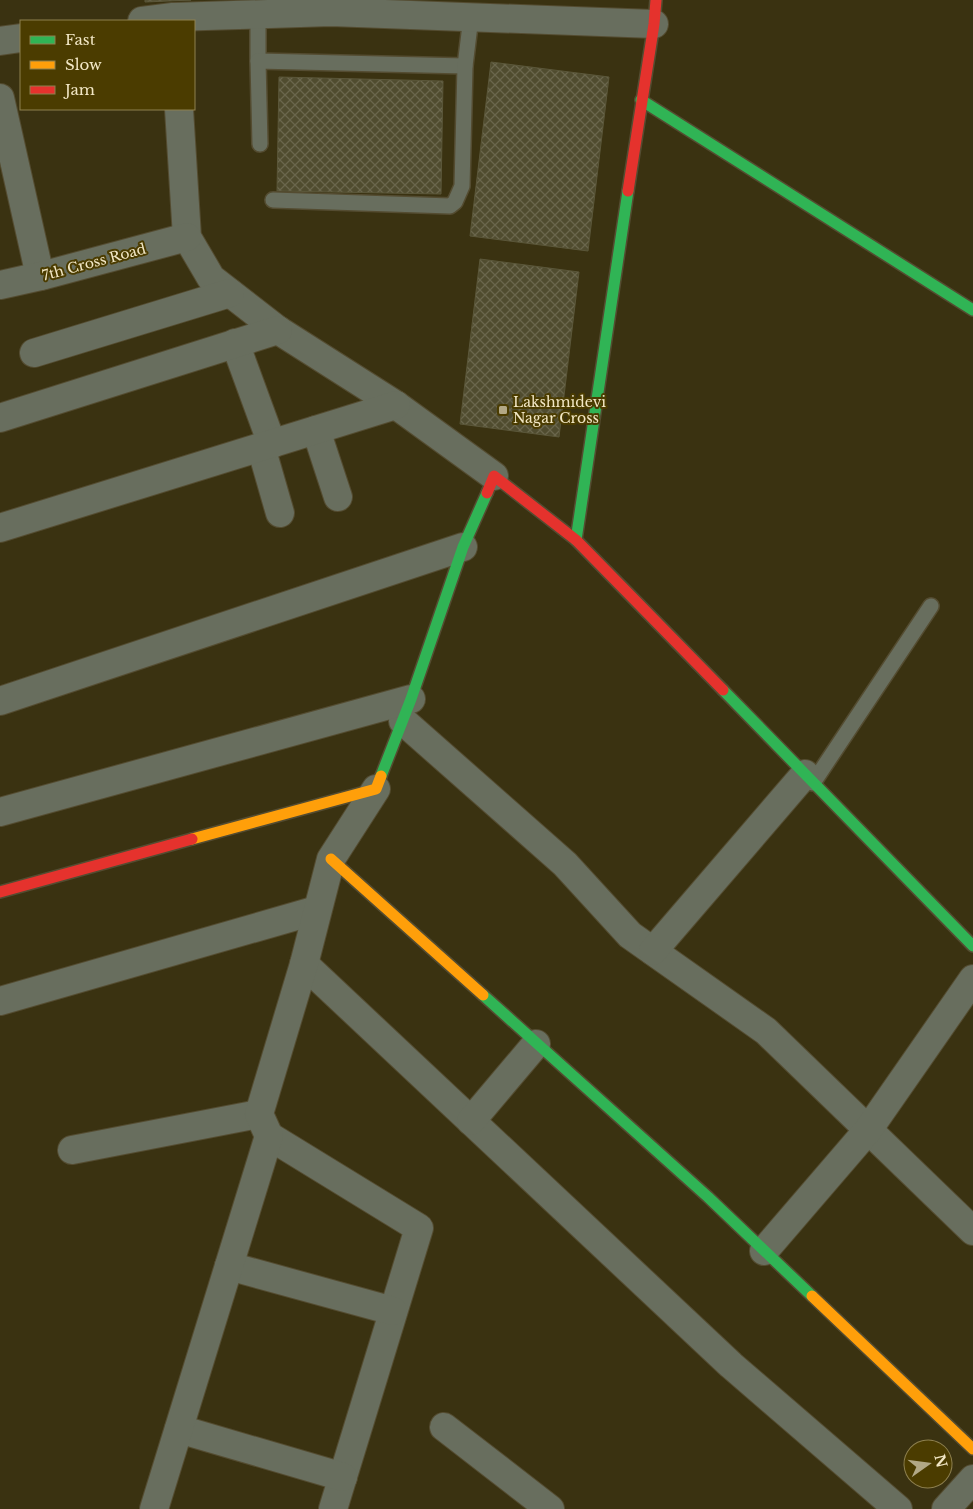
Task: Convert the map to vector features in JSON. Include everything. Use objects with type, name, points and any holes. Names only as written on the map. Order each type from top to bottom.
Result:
[{"type":"street","points":[[158,20],[330,12],[471,17],[655,12],[576,540]]},
{"type":"street","points":[[0,41],[20,38]]},
{"type":"street","points":[[0,98],[40,276]]},
{"type":"street","points":[[641,100],[973,310]]},
{"type":"street","points":[[179,110],[187,237],[211,278],[278,330],[396,405],[494,476],[576,540],[973,946]]},
{"type":"street","name":"7th Cross Road","points":[[0,285],[187,237]]},
{"type":"street","points":[[34,353],[230,292]]},
{"type":"street","points":[[0,418],[278,330]]},
{"type":"street","points":[[236,343],[266,446],[280,513]]},
{"type":"street","points":[[0,528],[396,405]]},
{"type":"street","points":[[316,430],[338,497]]},
{"type":"street","points":[[154,1509],[229,1266],[330,859],[376,789],[407,710],[463,547],[494,476]]},
{"type":"street","points":[[0,701],[463,547]]},
{"type":"street","points":[[0,812],[407,710]]},
{"type":"street","points":[[407,710],[565,864],[630,935],[766,1031],[973,1231]]},
{"type":"street","points":[[653,951],[809,778]]},
{"type":"street","points":[[0,892],[376,789]]},
{"type":"street","points":[[330,859],[708,1197],[973,1450]]},
{"type":"street","points":[[0,1001],[317,910]]},
{"type":"street","points":[[304,964],[731,1365],[898,1509]]},
{"type":"street","points":[[764,1251],[868,1130],[973,979]]},
{"type":"street","points":[[471,1120],[536,1044]]},
{"type":"street","points":[[72,1150],[264,1125],[419,1228],[333,1509]]},
{"type":"street","points":[[229,1266],[393,1311]]},
{"type":"street","points":[[444,1427],[550,1509]]},
{"type":"street","points":[[179,1429],[343,1477]]},
{"type":"street","points":[[946,1509],[973,1479]]},
{"type":"lane","points":[[258,14],[260,144]]},
{"type":"lane","points":[[273,200],[450,206],[455,202],[462,186],[465,66],[471,17]]},
{"type":"lane","points":[[258,61],[465,66]]},
{"type":"lane","points":[[809,778],[931,606]]},
{"type":"building","points":[[145,0],[191,0],[145,2]]},
{"type":"building","points":[[491,62],[609,77],[588,251],[470,236]]},
{"type":"building","points":[[279,77],[443,81],[441,194],[277,191]]},
{"type":"building","points":[[480,259],[579,272],[559,437],[460,424]]},
{"type":"traffic: fast","points":[[641,100],[973,310]]},
{"type":"traffic: fast","points":[[576,540],[628,191]]},
{"type":"traffic: fast","points":[[381,776],[411,699],[463,547],[487,493]]},
{"type":"traffic: fast","points":[[723,690],[973,946]]},
{"type":"traffic: fast","points":[[483,995],[708,1197],[812,1296]]},
{"type":"traffic: slow","points":[[192,839],[376,789],[381,776]]},
{"type":"traffic: slow","points":[[331,859],[483,995]]},
{"type":"traffic: slow","points":[[812,1296],[973,1449]]},
{"type":"traffic: jam","points":[[628,191],[654,24],[656,0]]},
{"type":"traffic: jam","points":[[487,493],[494,476],[576,540],[723,690]]},
{"type":"traffic: jam","points":[[0,892],[192,839]]},
{"type":"place","name":"Lakshmidevi Nagar Cross","points":[[503,410]]}]
